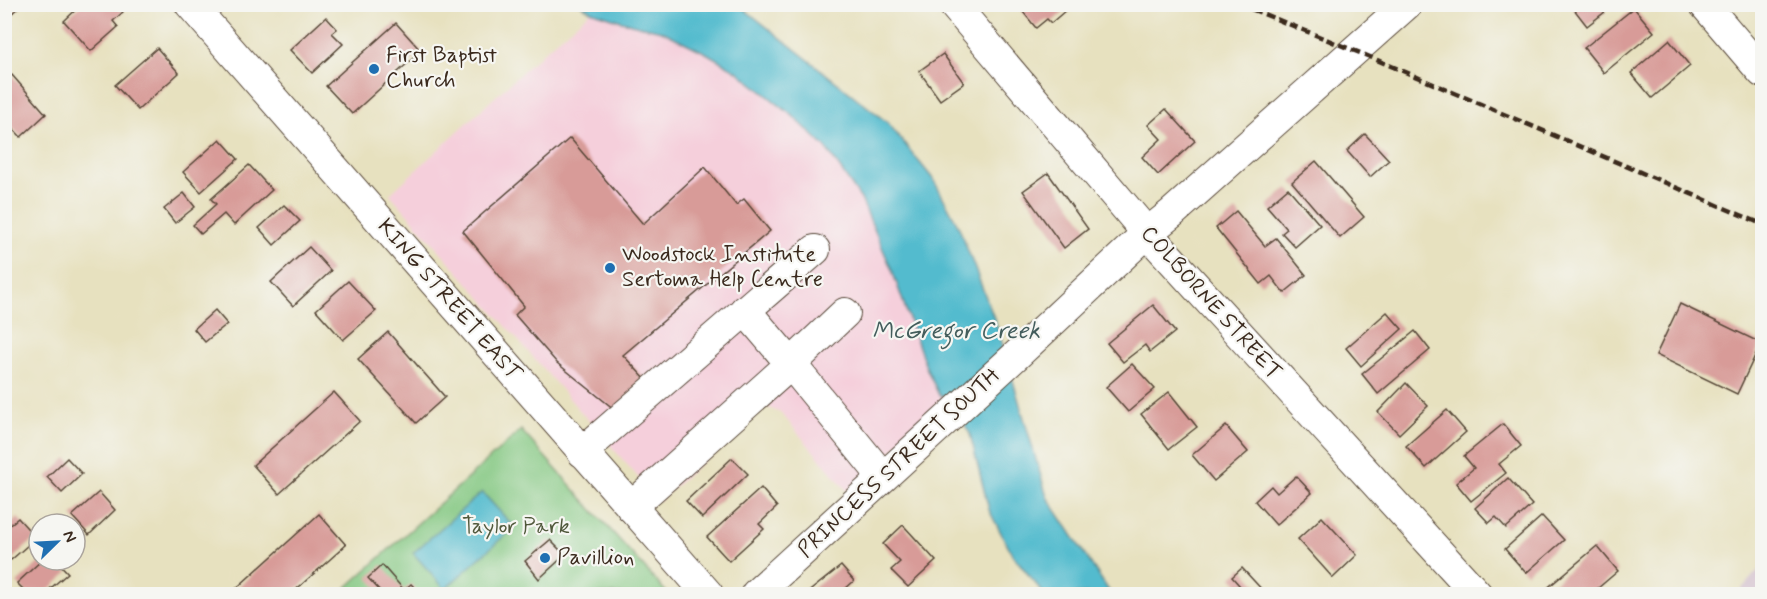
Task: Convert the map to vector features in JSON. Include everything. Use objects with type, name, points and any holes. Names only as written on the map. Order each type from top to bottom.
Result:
[{"type":"street","name":"KING STREET EAST","points":[[190,4],[708,594]]},
{"type":"street","name":"COLBORNE STREET","points":[[953,4],[1147,233],[1477,594]]},
{"type":"street","name":"PRINCESS STREET SOUTH","points":[[756,594],[1147,233],[1407,4]]},
{"type":"street","points":[[1704,4],[1762,72]]},
{"type":"street","points":[[582,452],[815,250]]},
{"type":"street","points":[[745,310],[883,477]]},
{"type":"street","points":[[631,507],[845,313]]},
{"type":"shaded area","points":[[591,11],[662,31],[737,71],[794,117],[826,148],[861,199],[892,270],[926,367],[950,397],[848,492],[781,413],[764,406],[659,501],[390,194]]},
{"type":"shaded area","points":[[1762,566],[1762,594],[1737,594]]},
{"type":"green space","name":"Taylor Park","points":[[521,430],[668,594],[350,594],[345,589]]},
{"type":"water","name":"McGregor Creek","points":[[581,5],[739,5],[888,123],[933,179],[958,225],[997,326],[1047,497],[1111,594],[1044,594],[1012,554],[989,510],[970,434],[950,398],[939,395],[926,367],[892,270],[861,199],[826,148],[794,117],[737,71],[708,54],[662,31],[631,24],[591,11]]},
{"type":"water","points":[[482,492],[514,527],[445,589],[413,553]]},
{"type":"building","points":[[4,4],[22,4],[9,16],[4,11]]},
{"type":"building","points":[[82,4],[117,4],[123,12],[113,21],[118,27],[91,51],[64,21]]},
{"type":"building","points":[[1022,4],[1061,4],[1066,10],[1051,23],[1047,19],[1036,28],[1019,7]]},
{"type":"building","points":[[1570,4],[1601,4],[1606,11],[1587,26]]},
{"type":"building","points":[[1634,8],[1654,32],[1604,73],[1584,48]]},
{"type":"building","points":[[326,17],[337,29],[332,33],[343,44],[312,73],[290,50]]},
{"type":"building","name":"First Baptist Church","points":[[396,23],[421,51],[352,114],[326,86]]},
{"type":"building","points":[[1669,40],[1690,66],[1652,98],[1631,73]]},
{"type":"building","points":[[157,48],[179,73],[138,110],[115,85]]},
{"type":"building","points":[[943,54],[964,83],[940,100],[919,71]]},
{"type":"building","points":[[12,75],[46,114],[21,137],[4,119],[4,82]]},
{"type":"building","points":[[1166,109],[1195,141],[1158,175],[1142,157],[1161,139],[1148,125]]},
{"type":"building","points":[[1365,134],[1389,160],[1370,177],[1347,151]]},
{"type":"building","name":"Woodstock Institute Sertoma Help Centre","points":[[570,138],[643,224],[705,167],[736,205],[744,199],[770,231],[623,355],[646,380],[614,409],[557,363],[515,315],[524,306],[463,231]]},
{"type":"building","points":[[220,139],[238,159],[201,192],[183,172]]},
{"type":"building","points":[[1316,161],[1364,217],[1340,238],[1292,182]]},
{"type":"building","points":[[249,165],[272,190],[234,225],[224,214],[201,234],[193,225],[216,204],[211,199]]},
{"type":"building","points":[[1048,173],[1088,229],[1064,248],[1023,191]]},
{"type":"building","points":[[1288,188],[1320,225],[1295,247],[1282,233],[1287,229],[1267,206]]},
{"type":"building","points":[[184,193],[195,207],[175,223],[164,209]]},
{"type":"building","points":[[284,205],[300,221],[274,245],[259,228]]},
{"type":"building","points":[[1236,211],[1265,246],[1276,238],[1306,275],[1284,293],[1271,276],[1261,284],[1216,228]]},
{"type":"building","points":[[309,247],[331,271],[293,306],[271,282]]},
{"type":"building","points":[[348,281],[376,311],[343,340],[316,310]]},
{"type":"building","points":[[1680,304],[1761,343],[1737,394],[1656,355]]},
{"type":"building","points":[[1153,305],[1175,332],[1150,352],[1145,345],[1123,362],[1107,343]]},
{"type":"building","points":[[215,310],[227,324],[205,342],[194,329]]},
{"type":"building","points":[[1387,312],[1402,329],[1361,366],[1346,348]]},
{"type":"building","points":[[1415,331],[1430,350],[1378,394],[1362,374]]},
{"type":"building","points":[[388,332],[445,397],[416,423],[358,359]]},
{"type":"building","points":[[1132,364],[1155,389],[1128,412],[1106,387]]},
{"type":"building","points":[[1406,383],[1428,406],[1399,434],[1378,412]]},
{"type":"building","points":[[334,392],[360,421],[279,494],[253,465]]},
{"type":"building","points":[[1169,392],[1197,427],[1169,449],[1141,414]]},
{"type":"building","points":[[1447,410],[1466,432],[1426,468],[1406,446]]},
{"type":"building","points":[[1503,424],[1521,446],[1499,464],[1506,473],[1471,501],[1456,483],[1474,468],[1464,456]]},
{"type":"building","points":[[1226,426],[1248,452],[1214,481],[1192,455]]},
{"type":"building","points":[[67,458],[82,474],[62,493],[47,477]]},
{"type":"building","points":[[732,458],[748,474],[702,518],[686,501]]},
{"type":"building","points":[[1296,476],[1312,493],[1276,525],[1255,501],[1271,486],[1277,493]]},
{"type":"building","points":[[1508,478],[1532,505],[1506,528],[1496,517],[1489,523],[1475,508]]},
{"type":"building","points":[[761,488],[777,507],[759,524],[764,529],[729,561],[707,537]]},
{"type":"building","points":[[99,492],[115,510],[89,535],[87,512],[76,512]]},
{"type":"building","points":[[319,514],[346,545],[291,594],[230,594]]},
{"type":"building","points":[[1542,516],[1564,540],[1526,573],[1505,549]]},
{"type":"building","points":[[1322,517],[1357,555],[1333,578],[1298,539]]},
{"type":"building","points":[[18,518],[27,528],[27,546],[11,560],[4,553],[4,530]]},
{"type":"building","points":[[903,525],[936,561],[908,587],[891,570],[900,562],[883,544]]},
{"type":"building","name":"Pavillion","points":[[550,540],[565,555],[539,579],[525,561]]},
{"type":"building","points":[[1597,546],[1618,571],[1591,594],[1546,594],[1544,591]]},
{"type":"building","points":[[382,565],[404,590],[411,584],[421,594],[383,594],[368,578]]},
{"type":"building","points":[[841,566],[854,581],[844,590],[848,594],[806,594]]},
{"type":"building","points":[[1242,568],[1266,594],[1247,594],[1232,577]]},
{"type":"building","points":[[29,572],[68,573],[44,594],[28,594],[17,583]]},
{"type":"railway","points":[[1239,4],[1370,57],[1762,224]]},
{"type":"place","name":"First Baptist Church","points":[[374,69]]},
{"type":"place","name":"Woodstock Institute Sertoma Help Centre","points":[[610,268]]},
{"type":"place","name":"Pavillion","points":[[545,558]]}]
